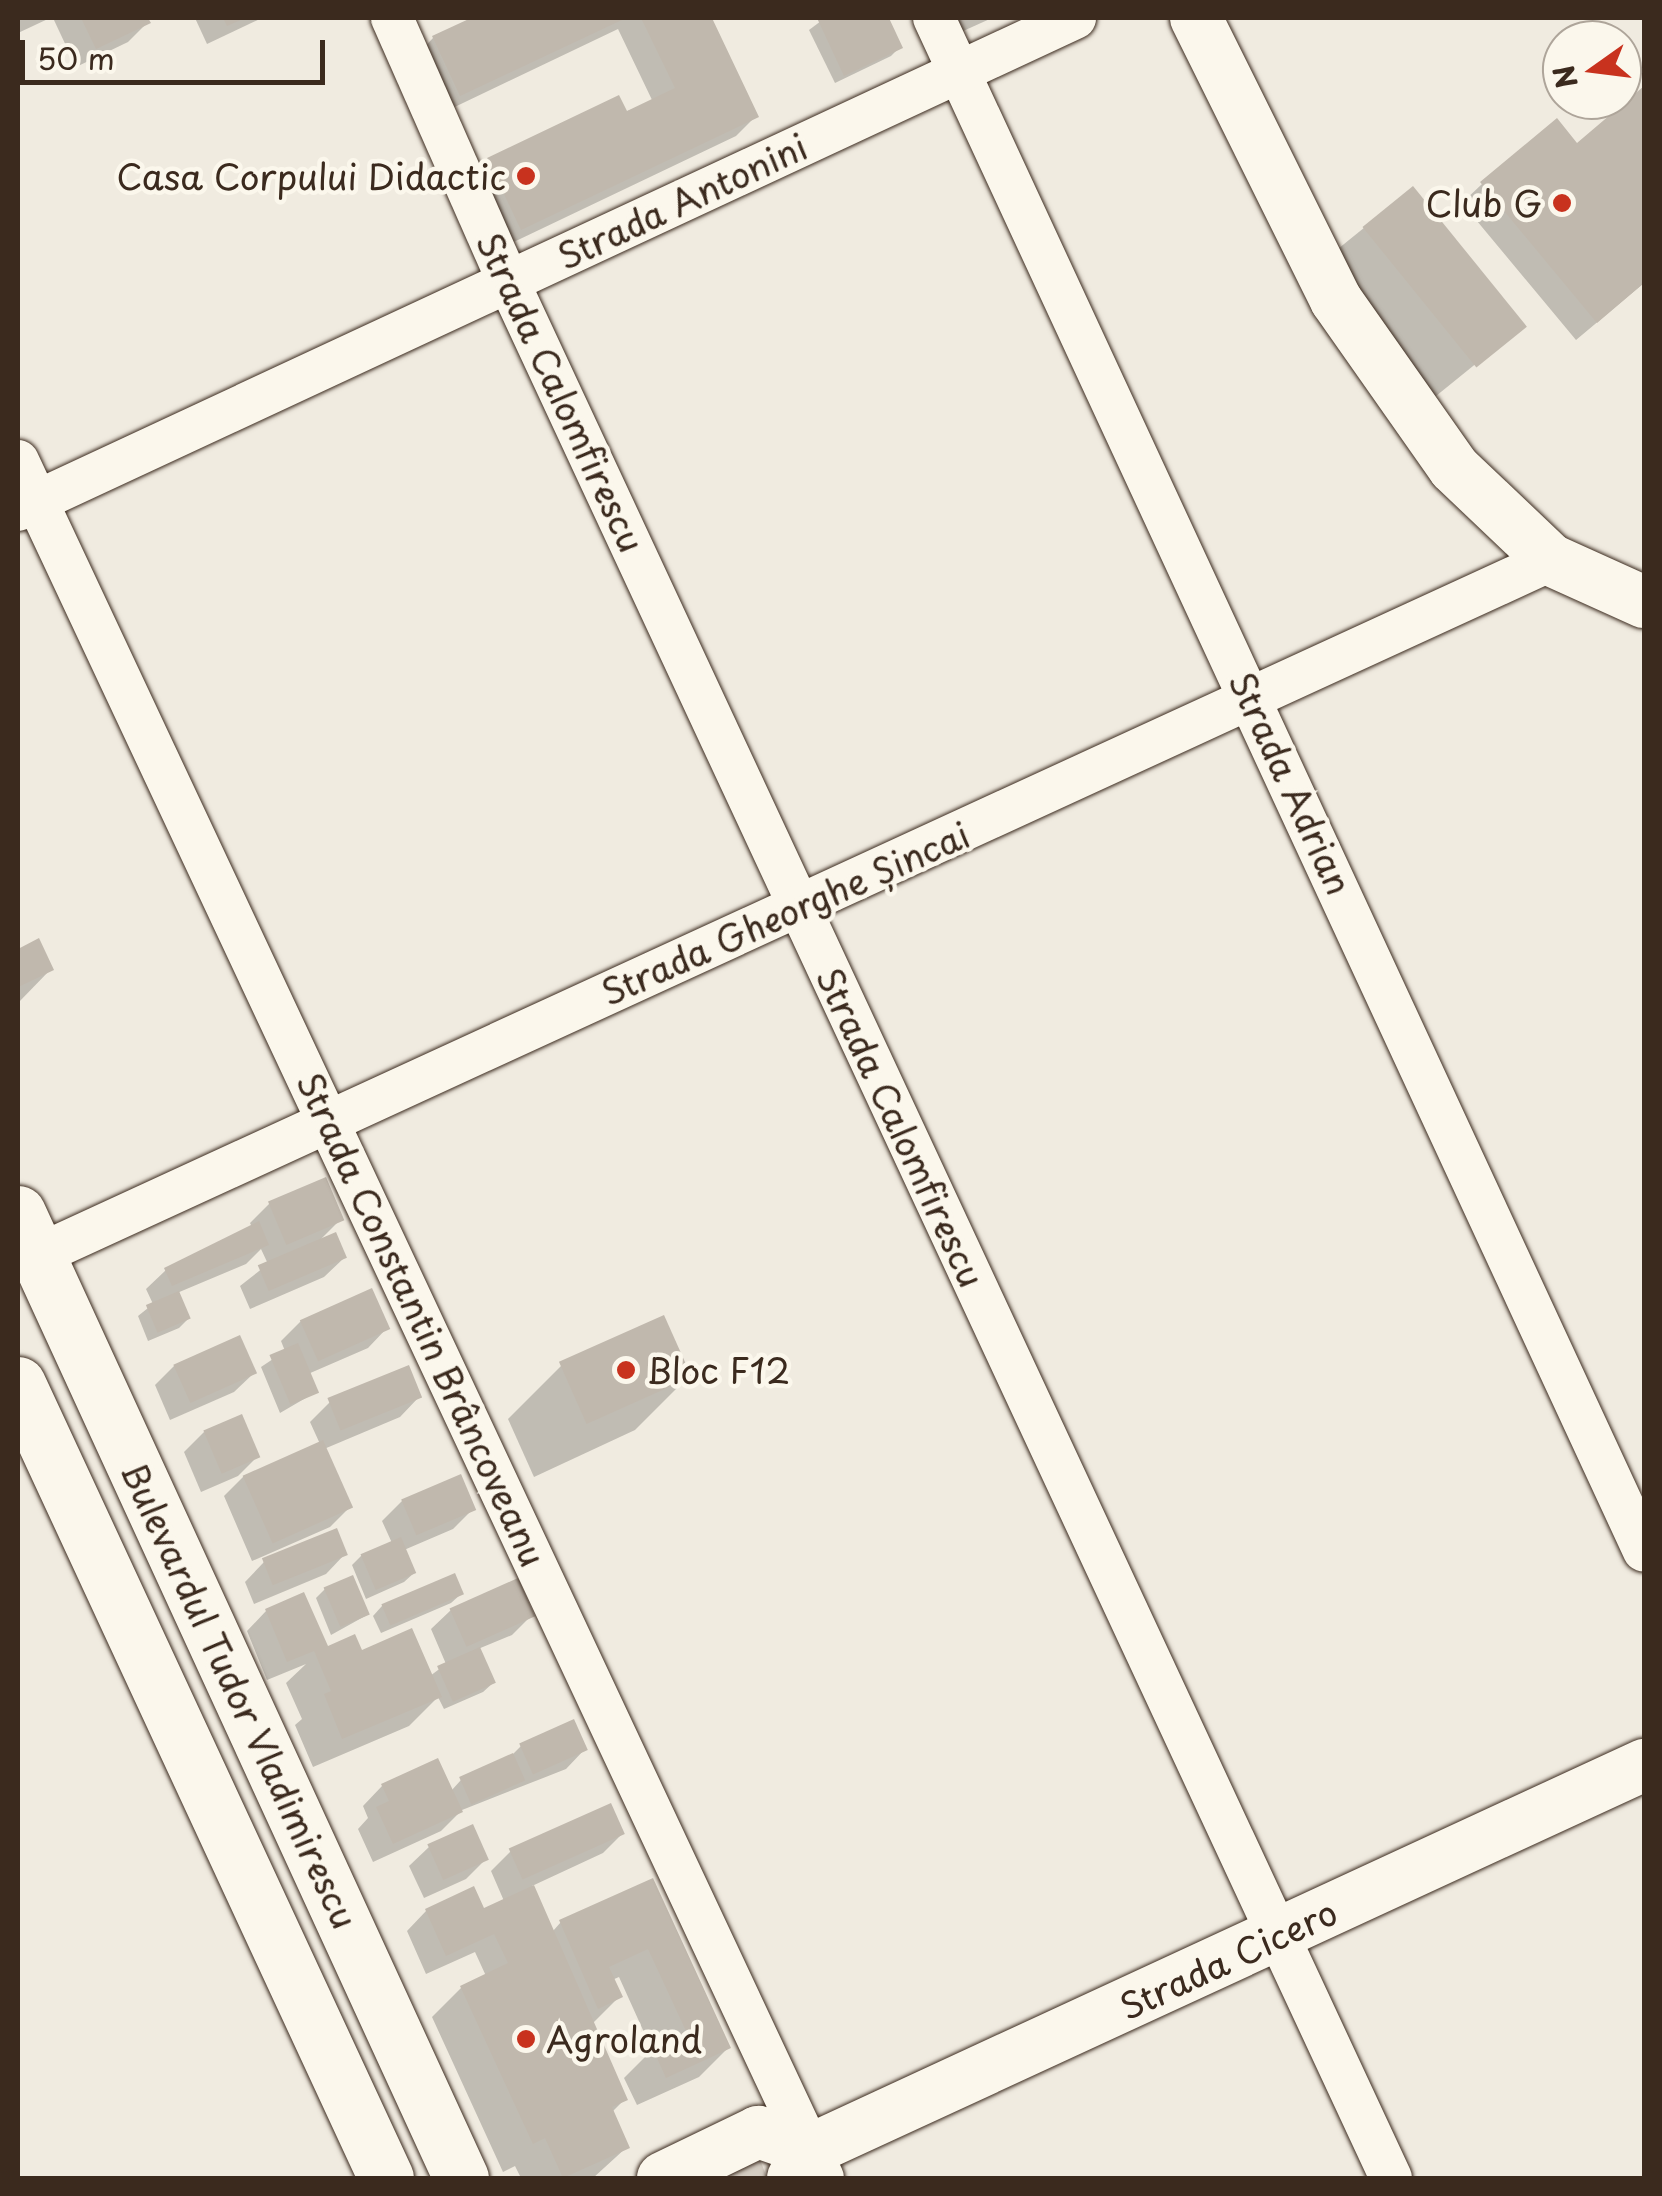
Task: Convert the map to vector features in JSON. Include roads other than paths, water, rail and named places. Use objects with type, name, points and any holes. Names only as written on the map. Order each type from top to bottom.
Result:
[{"type":"main road","name":"Bulevardul Tudor Vladimirescu","points":[[24,1244],[462,2178]]},
{"type":"main road","name":"Bulevardul Tudor Vladimirescu","points":[[18,1384],[386,2178]]},
{"type":"street","name":"Strada Calomfirescu","points":[[392,18],[798,907],[1391,2178]]},
{"type":"street","name":"Strada Adrian","points":[[934,18],[1644,1551]]},
{"type":"street","name":"Strada Antonini","points":[[27,506],[1074,18]]},
{"type":"street","points":[[1196,18],[1336,300],[1454,468],[1551,560],[1644,602]]},
{"type":"street","name":"Strada Constantin Brâncoveanu","points":[[18,461],[27,506],[329,1121],[809,2169]]},
{"type":"street","name":"Strada Gheorghe Șincai","points":[[24,1244],[329,1121],[1551,560]]},
{"type":"street","name":"Strada Cicero","points":[[809,2169],[1277,1937],[1644,1765]]},
{"type":"street","points":[[664,2178],[758,2132],[809,2169]]},
{"type":"place","name":"Casa Corpului Didactic","points":[[526,176]]},
{"type":"place","name":"Club G","points":[[1562,203]]},
{"type":"place","name":"Bloc F12","points":[[626,1370]]},
{"type":"place","name":"Agroland","points":[[526,2039]]}]
